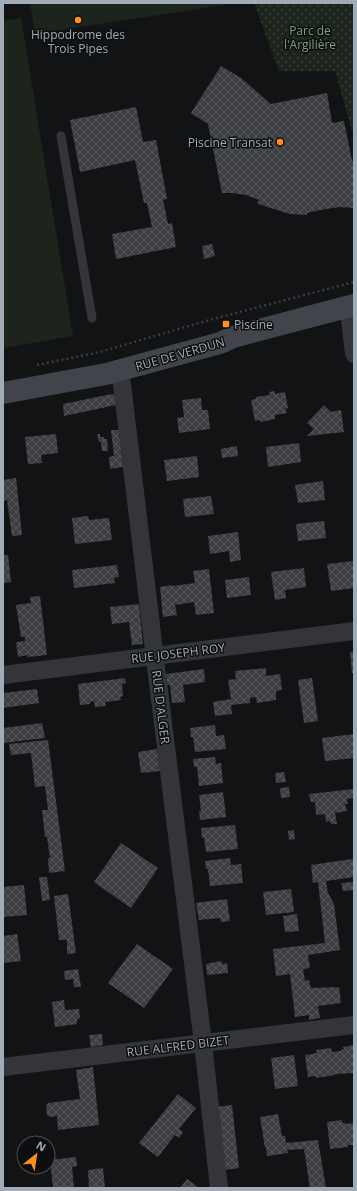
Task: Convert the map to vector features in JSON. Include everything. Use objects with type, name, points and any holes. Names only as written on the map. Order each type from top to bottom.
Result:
[{"type":"street","points":[[350,306],[354,354]]},
{"type":"street","name":"RUE DE VERDUN","points":[[3,393],[118,372],[208,346],[233,337],[350,306]]},
{"type":"street","name":"RUE D'ALGER","points":[[118,372],[122,384],[154,656],[203,1043],[219,1188]]},
{"type":"street","name":"RUE JOSEPH ROY","points":[[3,675],[354,631]]},
{"type":"street","name":"RUE ALFRED BIZET","points":[[3,1067],[354,1024]]},
{"type":"lane","points":[[61,136],[92,318]]},
{"type":"path","points":[[349,3],[354,5]]},
{"type":"path","points":[[34,365],[100,352],[220,317],[354,282]]},
{"type":"green space","name":"Hippodrome des Trois Pipes","points":[[30,3],[237,3],[35,34]]},
{"type":"green space","name":"Parc de l'Argilière","points":[[254,3],[354,3],[354,138],[335,71],[279,71]]},
{"type":"green space","points":[[21,18],[73,336],[3,348],[3,21]]},
{"type":"building","name":"Piscine Transat","points":[[221,66],[241,78],[271,104],[327,93],[332,123],[344,121],[352,161],[354,160],[354,208],[339,207],[307,213],[307,215],[290,214],[261,205],[257,203],[259,200],[246,195],[222,193],[208,124],[191,113]]},
{"type":"building","points":[[136,107],[143,142],[156,140],[167,199],[163,200],[168,224],[172,223],[176,247],[116,259],[112,234],[152,227],[147,203],[144,203],[135,160],[80,172],[70,120]]},
{"type":"building","points":[[212,244],[215,256],[204,259],[202,246]]},
{"type":"building","points":[[275,391],[275,394],[285,392],[288,408],[285,409],[287,413],[275,415],[275,419],[261,422],[260,420],[255,421],[251,400],[256,399],[256,397],[270,395],[269,392]]},
{"type":"building","points":[[112,394],[115,395],[116,405],[64,416],[63,404]]},
{"type":"building","points":[[201,398],[202,410],[208,410],[210,429],[179,433],[177,418],[184,417],[182,400]]},
{"type":"building","points":[[324,405],[331,412],[341,410],[344,432],[307,436],[314,429],[307,423]]},
{"type":"building","points":[[111,430],[119,430],[123,467],[110,469],[109,457],[114,456]]},
{"type":"building","points":[[56,434],[58,453],[41,455],[42,463],[28,464],[25,437]]},
{"type":"building","points":[[97,434],[100,434],[100,437],[104,437],[104,439],[107,439],[108,451],[102,451],[101,442],[99,442]]},
{"type":"building","points":[[299,443],[301,462],[268,467],[266,447]]},
{"type":"building","points":[[237,446],[238,456],[222,458],[221,449]]},
{"type":"building","points":[[197,456],[199,477],[167,481],[164,460]]},
{"type":"building","points":[[16,478],[22,535],[12,536],[7,500],[3,501],[3,480]]},
{"type":"building","points":[[323,481],[325,500],[298,503],[295,485]]},
{"type":"building","points":[[211,496],[214,514],[185,517],[183,499]]},
{"type":"building","points":[[88,516],[89,520],[109,518],[112,540],[75,544],[72,518]]},
{"type":"building","points":[[324,521],[326,538],[298,541],[296,524]]},
{"type":"building","points":[[238,532],[241,560],[230,562],[229,551],[210,554],[208,536]]},
{"type":"building","points":[[3,555],[8,555],[11,582],[3,583]]},
{"type":"building","points":[[354,561],[354,588],[331,591],[327,564]]},
{"type":"building","points":[[117,565],[119,577],[114,578],[115,583],[74,588],[72,570]]},
{"type":"building","points":[[304,568],[306,587],[285,590],[286,598],[275,600],[271,572]]},
{"type":"building","points":[[209,569],[214,613],[196,615],[194,602],[175,605],[177,615],[163,617],[160,587],[195,583],[193,571]]},
{"type":"building","points":[[249,577],[251,595],[227,598],[225,580]]},
{"type":"building","points":[[40,596],[47,655],[27,657],[27,655],[18,657],[16,642],[25,641],[25,637],[21,637],[16,605],[31,603],[30,597]]},
{"type":"building","points":[[139,604],[143,644],[132,645],[129,622],[112,624],[110,607]]},
{"type":"building","points":[[350,652],[354,652],[354,673],[352,673]]},
{"type":"building","points":[[266,668],[266,676],[280,674],[282,690],[276,691],[276,700],[257,703],[256,697],[250,698],[250,703],[231,705],[232,714],[215,716],[213,702],[231,699],[228,680],[236,679],[235,671]]},
{"type":"building","points":[[204,669],[205,682],[183,685],[185,702],[172,703],[170,685],[167,685],[166,674]]},
{"type":"building","points":[[125,678],[126,683],[122,684],[123,696],[120,697],[121,700],[105,702],[106,706],[95,707],[94,701],[90,702],[90,704],[80,705],[78,684]]},
{"type":"building","points":[[312,678],[318,721],[304,723],[298,680]]},
{"type":"building","points":[[37,689],[39,703],[3,708],[3,693]]},
{"type":"building","points":[[42,723],[45,738],[3,743],[3,728]]},
{"type":"building","points":[[215,725],[216,736],[224,735],[226,749],[195,752],[190,728]]},
{"type":"building","points":[[354,734],[354,758],[325,761],[322,738]]},
{"type":"building","points":[[48,740],[65,871],[49,873],[48,858],[50,858],[47,837],[45,837],[42,810],[48,810],[45,786],[35,787],[31,753],[11,755],[9,744]]},
{"type":"building","points":[[157,749],[160,771],[141,773],[138,752]]},
{"type":"building","points":[[215,757],[216,764],[221,763],[223,783],[199,786],[197,767],[194,767],[193,759]]},
{"type":"building","points":[[284,772],[286,782],[276,783],[275,773]]},
{"type":"building","points":[[289,787],[290,797],[281,798],[280,788]]},
{"type":"building","points":[[354,789],[354,798],[347,799],[348,804],[345,804],[347,811],[335,813],[337,824],[331,824],[330,821],[326,822],[325,814],[316,815],[315,802],[311,802],[309,794]]},
{"type":"building","points":[[223,792],[226,817],[200,820],[199,811],[201,811],[199,795]]},
{"type":"building","points":[[235,825],[238,849],[206,852],[201,828]]},
{"type":"building","points":[[294,830],[295,839],[289,840],[288,831]]},
{"type":"building","points":[[121,843],[158,868],[131,908],[94,882]]},
{"type":"building","points":[[230,858],[231,865],[241,864],[243,883],[210,886],[208,869],[206,869],[205,861]]},
{"type":"building","points":[[352,859],[354,860],[354,877],[326,881],[328,893],[334,904],[340,950],[308,955],[310,968],[303,969],[305,981],[309,980],[311,988],[339,987],[341,1003],[318,1006],[320,1018],[309,1020],[309,1015],[295,1017],[290,974],[276,976],[273,949],[325,943],[318,882],[313,883],[311,865]]},
{"type":"building","points":[[39,877],[47,877],[50,900],[42,901]]},
{"type":"building","points":[[354,882],[354,890],[343,891],[341,883]]},
{"type":"building","points":[[24,885],[27,915],[3,917],[3,887]]},
{"type":"building","points":[[291,889],[294,912],[266,915],[263,892]]},
{"type":"building","points":[[68,894],[76,953],[67,954],[67,940],[59,940],[54,896]]},
{"type":"building","points":[[227,899],[230,921],[221,922],[220,918],[199,920],[196,903]]},
{"type":"building","points":[[297,914],[299,931],[285,932],[283,916]]},
{"type":"building","points":[[17,934],[21,961],[3,963],[3,936]]},
{"type":"building","points":[[137,944],[173,969],[144,1008],[108,983]]},
{"type":"building","points":[[221,961],[222,964],[227,963],[228,973],[207,975],[206,964]]},
{"type":"building","points":[[78,969],[81,987],[74,987],[73,979],[65,980],[64,971]]},
{"type":"building","points":[[64,1000],[65,1010],[79,1009],[80,1018],[77,1019],[77,1024],[55,1027],[52,1002]]},
{"type":"building","points":[[102,1034],[103,1045],[91,1047],[89,1035]]},
{"type":"building","points":[[354,1045],[354,1073],[335,1074],[316,1078],[316,1076],[308,1077],[305,1055],[317,1053],[316,1050],[331,1048],[332,1052],[341,1051],[344,1049],[343,1047]]},
{"type":"building","points":[[294,1055],[298,1086],[275,1089],[271,1058]]},
{"type":"building","points":[[93,1067],[99,1125],[58,1130],[57,1116],[50,1117],[47,1115],[46,1106],[48,1103],[80,1099],[76,1070]]},
{"type":"building","points":[[178,1094],[196,1108],[179,1129],[183,1132],[179,1138],[175,1135],[158,1157],[139,1143]]},
{"type":"building","points":[[232,1105],[239,1168],[224,1170],[216,1107]]},
{"type":"building","points":[[278,1114],[282,1136],[285,1136],[286,1143],[318,1140],[326,1188],[310,1188],[304,1149],[287,1150],[288,1153],[267,1156],[260,1117]]},
{"type":"building","points":[[342,1120],[342,1123],[345,1122],[345,1124],[354,1123],[354,1145],[330,1149],[327,1122]]},
{"type":"building","points":[[76,1157],[77,1166],[72,1167],[74,1188],[53,1188],[52,1175],[56,1175],[56,1159]]},
{"type":"building","points":[[103,1168],[105,1188],[89,1188],[88,1170]]},
{"type":"building","points":[[187,1179],[199,1188],[180,1188]]},
{"type":"place","name":"Hippodrome des Trois Pipes","points":[[78,20]]},
{"type":"place","name":"Piscine Transat","points":[[280,142]]},
{"type":"place","name":"Piscine","points":[[226,324]]}]
